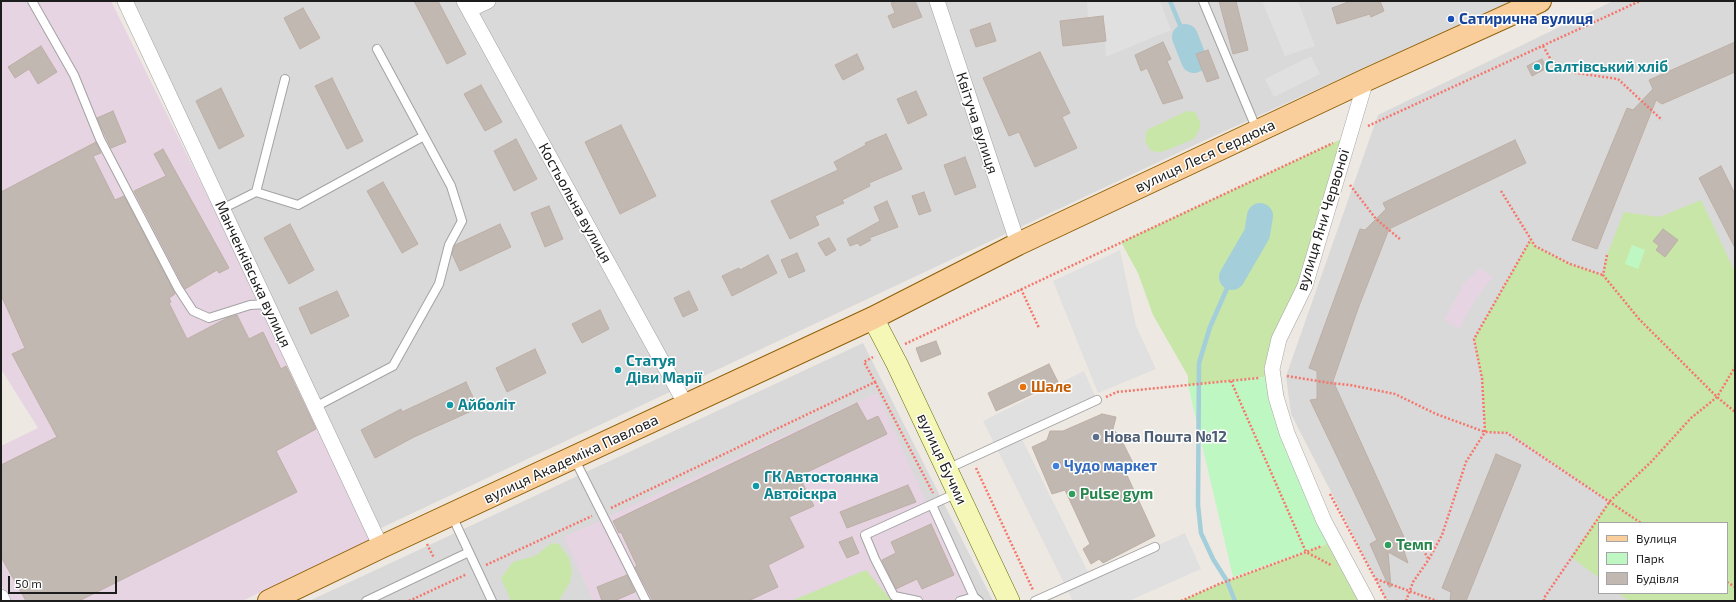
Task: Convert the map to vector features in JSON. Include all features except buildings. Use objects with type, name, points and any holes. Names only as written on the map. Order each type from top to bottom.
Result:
[{"type":"main road","name":"вулиця Леся Сердюка","points":[[873,318],[1018,244],[1366,80],[1540,1]]},
{"type":"main road","name":"вулиця Академіка Павлова","points":[[269,601],[381,547],[873,318]]},
{"type":"street","name":"Манченківська вулиця","points":[[125,1],[381,547]]},
{"type":"street","points":[[467,5],[488,1]]},
{"type":"street","name":"Квітуча вулиця","points":[[937,1],[1018,244]]},
{"type":"street","name":"Костьольна вулиця","points":[[467,5],[686,405]]},
{"type":"street","name":"вулиця Яни Червоної","points":[[1366,80],[1305,286],[1279,339],[1272,369],[1276,397],[1287,433],[1324,521],[1367,601]]},
{"type":"street","name":"вулиця Бучми","points":[[873,318],[894,357],[1009,601]]},
{"type":"street","points":[[1,597],[3,601]]},
{"type":"lane","points":[[32,1],[74,75],[100,139],[178,288],[193,311],[210,318],[250,305],[267,304]]},
{"type":"lane","points":[[1203,1],[1258,131]]},
{"type":"lane","points":[[315,407],[393,366],[439,284],[449,245],[462,221],[451,186],[377,49]]},
{"type":"lane","points":[[256,192],[285,79]]},
{"type":"lane","points":[[222,209],[256,192],[298,205],[424,136]]},
{"type":"lane","points":[[946,469],[1097,400]]},
{"type":"lane","points":[[574,458],[646,601]]},
{"type":"lane","points":[[918,601],[894,596],[875,559],[865,535],[957,493]]},
{"type":"lane","points":[[932,505],[976,599],[960,601]]},
{"type":"lane","points":[[451,515],[492,601]]},
{"type":"lane","points":[[1037,600],[1155,547]]},
{"type":"lane","points":[[366,601],[469,552]]},
{"type":"path","points":[[898,346],[1640,1]]},
{"type":"path","points":[[1542,46],[1551,60],[1563,71],[1618,79],[1662,120]]},
{"type":"path","points":[[1349,185],[1376,219],[1401,240]]},
{"type":"path","points":[[1501,191],[1536,246],[1570,264],[1603,275],[1638,319],[1717,397],[1735,412]]},
{"type":"path","points":[[1406,601],[1413,582],[1442,535],[1466,462],[1485,432],[1482,378],[1474,339],[1531,239]]},
{"type":"path","points":[[1603,275],[1608,255]]},
{"type":"path","points":[[1021,289],[1039,328]]},
{"type":"path","points":[[409,601],[875,382],[864,362],[873,357]]},
{"type":"path","points":[[1544,601],[1610,501],[1651,462],[1691,418],[1717,397],[1735,367]]},
{"type":"path","points":[[1284,381],[1283,375],[1330,384],[1350,385],[1395,394],[1436,414],[1485,432],[1507,433],[1640,522]]},
{"type":"path","points":[[1097,400],[1117,392],[1266,377]]},
{"type":"path","points":[[1231,381],[1306,552],[1334,567],[1410,590],[1438,601]]},
{"type":"path","points":[[971,458],[1037,600]]},
{"type":"path","points":[[1328,490],[1387,601]]},
{"type":"path","points":[[1181,601],[1219,584],[1335,541]]},
{"type":"path","points":[[426,542],[438,566]]},
{"type":"path","points":[[1419,543],[1429,558]]},
{"type":"shaded area","points":[[1,1],[111,1],[376,537],[242,601],[10,601],[1,584],[1,446],[38,428],[1,369]]},
{"type":"shaded area","points":[[118,1],[1511,1],[1201,142],[381,528]]},
{"type":"shaded area","points":[[1087,1],[1160,1],[1171,30],[1106,57],[1103,16],[1088,18]]},
{"type":"shaded area","points":[[1262,1],[1298,1],[1315,46],[1285,56]]},
{"type":"shaded area","points":[[1613,1],[1735,1],[1735,601],[1387,601],[1291,414],[1286,376],[1378,115]]},
{"type":"shaded area","points":[[1311,56],[1320,74],[1274,97],[1265,79]]},
{"type":"shaded area","points":[[1120,250],[1136,326],[1156,369],[1098,393],[1053,281]]},
{"type":"shaded area","points":[[1480,268],[1493,277],[1476,298],[1459,329],[1444,320],[1464,283]]},
{"type":"shaded area","points":[[863,343],[993,601],[309,601]]},
{"type":"shaded area","points":[[1084,371],[1097,400],[1020,435],[1090,576],[1185,533],[1201,569],[1129,601],[1073,601],[983,421]]},
{"type":"shaded area","points":[[877,393],[971,601],[892,601],[865,570],[791,601],[593,601],[564,537]]},
{"type":"green space","points":[[1187,111],[1195,112],[1200,122],[1200,128],[1194,139],[1162,152],[1151,151],[1145,141],[1147,130]]},
{"type":"green space","points":[[1350,135],[1273,376],[1188,385],[1188,376],[1153,315],[1138,273],[1121,242]]},
{"type":"green space","points":[[1701,200],[1735,272],[1735,601],[1629,601],[1619,594],[1728,594],[1728,522],[1598,522],[1598,577],[1571,557],[1609,501],[1509,432],[1485,432],[1482,378],[1474,339],[1531,239],[1535,246],[1570,264],[1603,275],[1607,255],[1624,212],[1659,217]]},
{"type":"green space","points":[[1632,245],[1645,250],[1638,269],[1625,264]]},
{"type":"green space","points":[[1273,376],[1335,541],[1233,577],[1188,385]]},
{"type":"green space","points":[[1335,541],[1368,601],[1181,601],[1219,584]]},
{"type":"green space","points":[[552,543],[559,544],[569,558],[572,571],[570,582],[560,599],[561,601],[511,601],[501,578],[513,562],[535,556]]},
{"type":"green space","points":[[866,570],[892,601],[791,601]]},
{"type":"waterway","points":[[1170,1],[1185,37]]},
{"type":"waterway","points":[[1185,37],[1194,60]]},
{"type":"waterway","points":[[1232,277],[1257,234],[1260,216]]},
{"type":"waterway","points":[[1232,277],[1210,327],[1199,363],[1198,505],[1201,533],[1213,559],[1227,581],[1235,601]]},
{"type":"place","name":"Сатирична вулиця","points":[[1451,19]]},
{"type":"place","name":"Салтівський хліб","points":[[1537,67]]},
{"type":"place","name":"Статуя Діви Марії","points":[[618,370]]},
{"type":"place","name":"Шале","points":[[1023,387]]},
{"type":"place","name":"Айболіт","points":[[450,405]]},
{"type":"place","name":"Нова Пошта №12","points":[[1096,437]]},
{"type":"place","name":"Чудо маркет","points":[[1056,466]]},
{"type":"place","name":"ГК Автостоянка Автоіскра","points":[[756,486]]},
{"type":"place","name":"Pulse gym","points":[[1072,494]]},
{"type":"place","name":"Темп","points":[[1388,545]]}]
